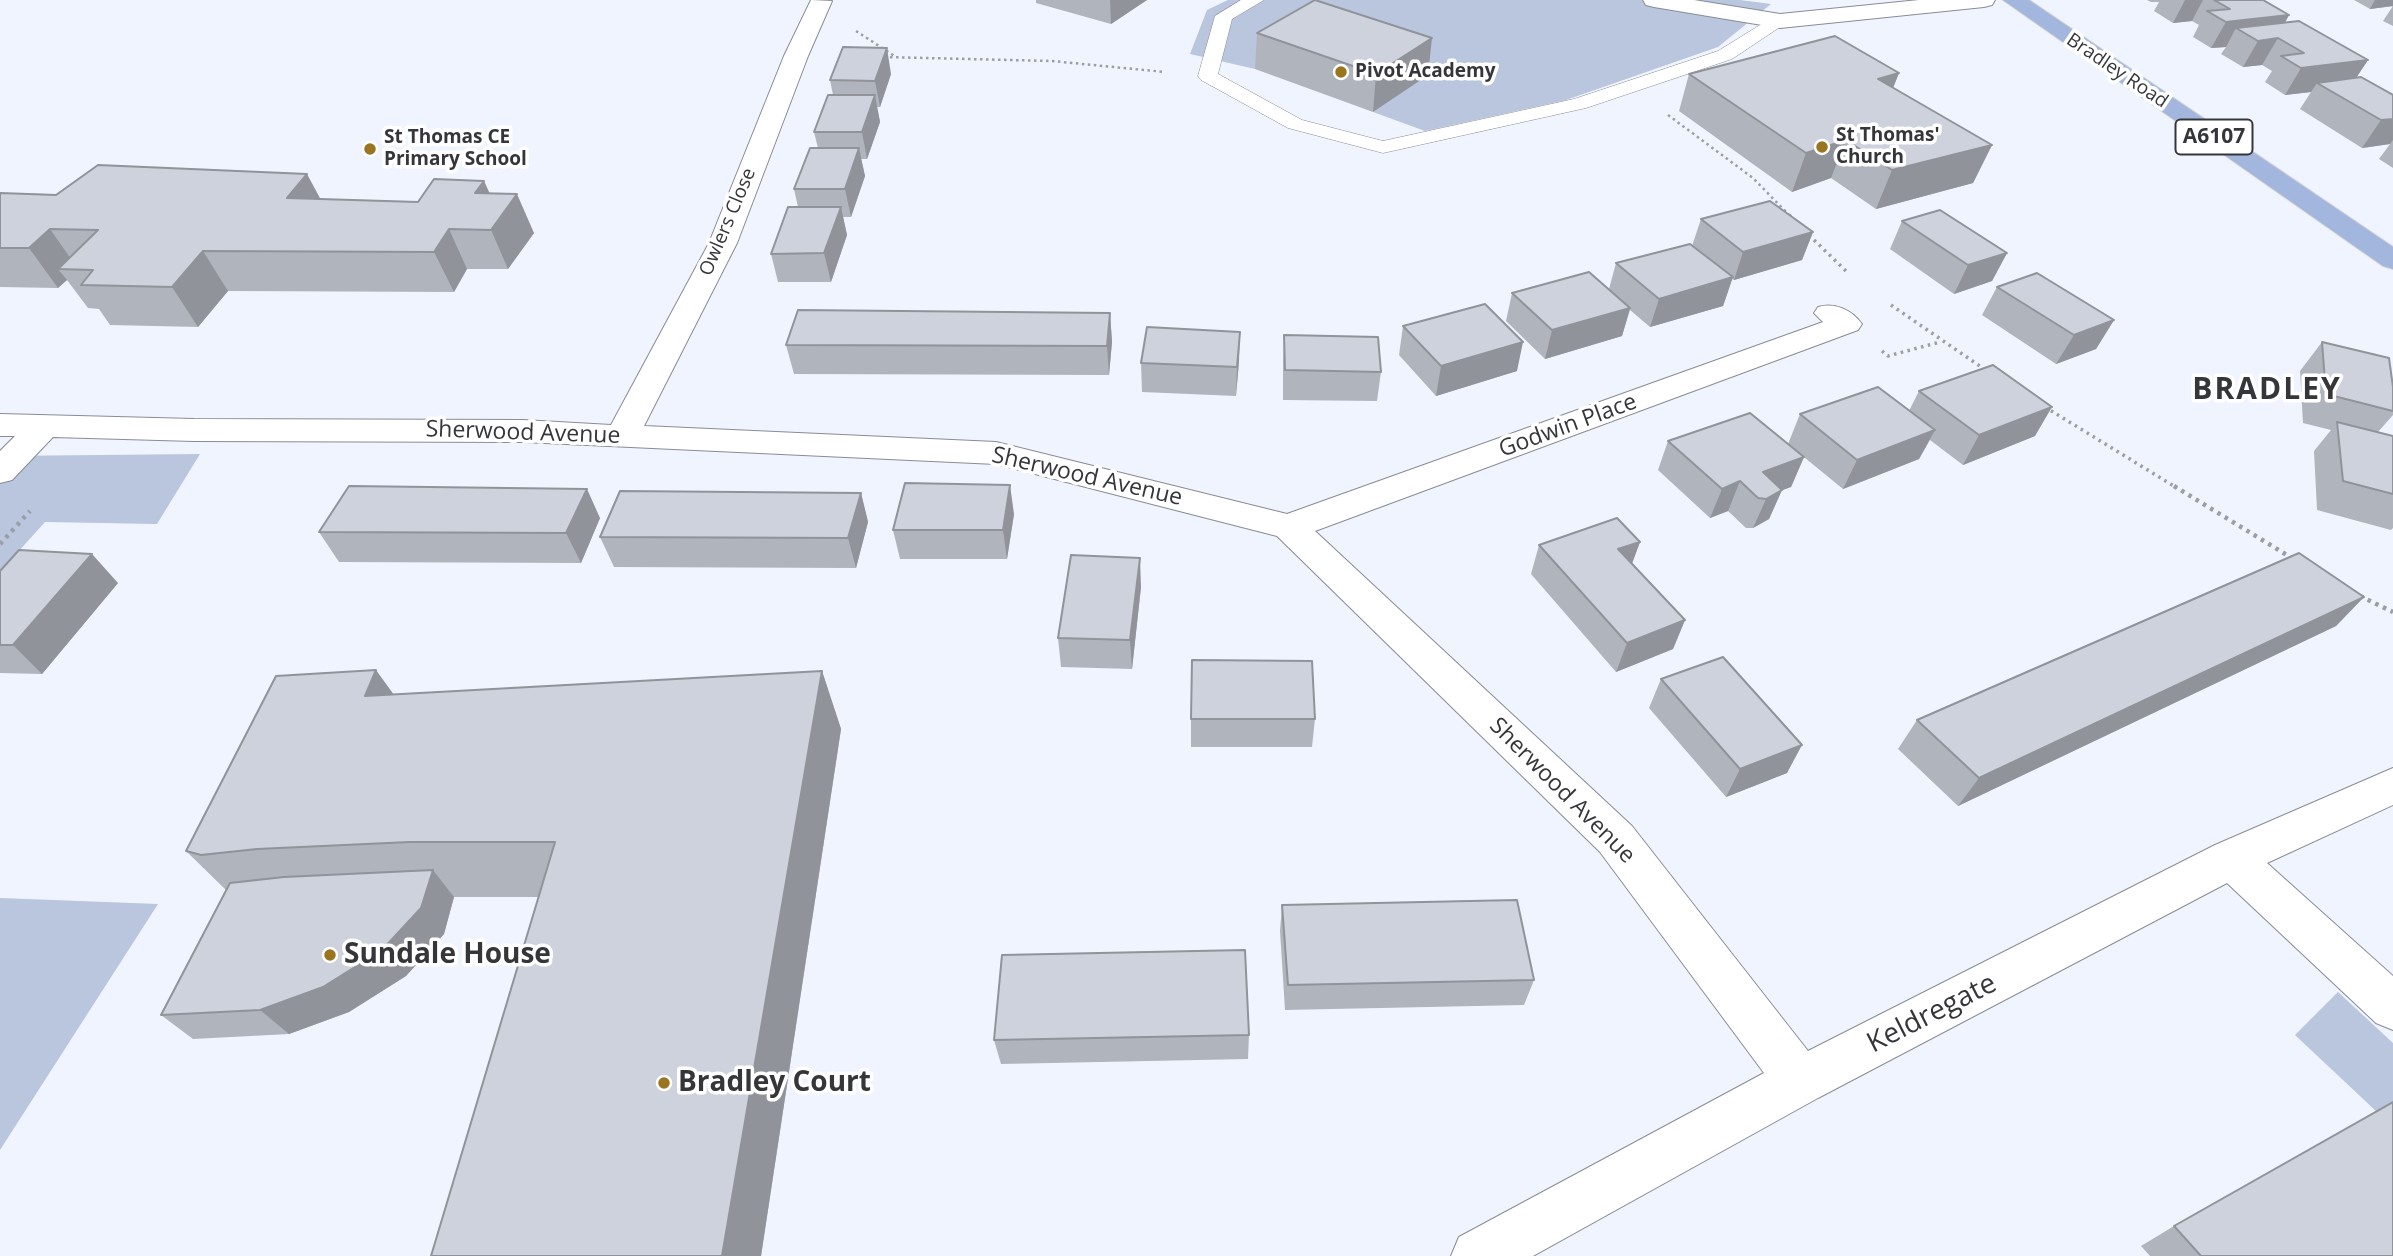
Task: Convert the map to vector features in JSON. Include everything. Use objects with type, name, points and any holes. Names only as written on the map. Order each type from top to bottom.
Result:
[{"type":"main road","name":"Bradley Road","points":[[2014,0],[2393,260]]},
{"type":"street","points":[[1654,0],[1780,21],[1984,0]]},
{"type":"street","name":"Owlers Close","points":[[622,436],[723,243],[796,56],[821,1]]},
{"type":"street","name":"Godwin Place","points":[[1289,527],[1847,324]]},
{"type":"street","name":"Sherwood Avenue","points":[[0,425],[194,430],[523,431],[996,453],[1289,527],[1616,839],[1800,1082]]},
{"type":"street","points":[[0,472],[45,425]]},
{"type":"street","name":"Keldregate","points":[[1478,1256],[1800,1082],[2231,859],[2393,786]]},
{"type":"street","points":[[2231,859],[2393,1007]]},
{"type":"lane","points":[[1255,0],[1224,16],[1208,76],[1295,124],[1383,148],[1579,104],[1725,55],[1780,21]]},
{"type":"lane","points":[[1579,104],[1594,126]]},
{"type":"path","points":[[884,57],[1052,61],[1208,76]]},
{"type":"path","points":[[1662,111],[1753,178],[1799,226]]},
{"type":"path","points":[[1809,235],[1818,245]]},
{"type":"path","points":[[1881,297],[1941,342],[1997,377]]},
{"type":"path","points":[[1847,324],[1888,356],[1941,342]]},
{"type":"path","points":[[2042,406],[2295,560]]},
{"type":"path","points":[[2356,594],[2393,612]]},
{"type":"shaded area","points":[[1228,0],[1740,0],[1771,4],[1718,47],[1566,100],[1425,131],[1373,112],[1427,75],[1313,36],[1255,69],[1190,54],[1207,10]]},
{"type":"shaded area","points":[[200,454],[157,524],[45,522],[0,572],[0,456]]},
{"type":"shaded area","points":[[0,898],[158,904],[0,1150]]},
{"type":"shaded area","points":[[2338,992],[2393,1043],[2393,1127],[2295,1035]]},
{"type":"building","points":[[1315,0],[1432,38],[1376,74],[1257,33]]},
{"type":"building","points":[[2214,0],[2263,0],[2289,15],[2226,22],[2207,11],[2230,9]]},
{"type":"building","points":[[2299,21],[2368,60],[2301,68],[2281,56],[2304,53],[2278,38],[2258,41],[2236,28]]},
{"type":"building","points":[[1835,36],[1899,73],[1878,79],[1992,145],[1892,170],[1846,140],[1806,153],[1689,74]]},
{"type":"building","points":[[843,47],[887,48],[875,81],[830,80]]},
{"type":"building","points":[[2361,77],[2393,95],[2393,119],[2381,120],[2317,83]]},
{"type":"building","points":[[828,95],[875,95],[862,132],[814,132]]},
{"type":"building","points":[[810,148],[859,148],[845,189],[794,189]]},
{"type":"building","points":[[98,165],[307,174],[287,198],[418,202],[434,179],[484,181],[475,193],[517,194],[491,230],[449,229],[434,252],[203,251],[172,287],[81,285],[93,270],[58,269],[98,230],[50,229],[29,248],[0,248],[0,193],[56,195]]},
{"type":"building","points":[[1770,201],[1813,232],[1743,252],[1701,219]]},
{"type":"building","points":[[788,207],[841,207],[824,253],[771,254]]},
{"type":"building","points":[[1940,210],[2007,253],[1968,265],[1902,221]]},
{"type":"building","points":[[1690,244],[1733,277],[1659,299],[1616,263]]},
{"type":"building","points":[[1589,272],[1630,308],[1552,330],[1512,293]]},
{"type":"building","points":[[2037,273],[2114,320],[2074,335],[1997,287]]},
{"type":"building","points":[[1485,304],[1523,342],[1441,366],[1403,326]]},
{"type":"building","points":[[798,310],[1110,313],[1107,346],[786,345]]},
{"type":"building","points":[[1147,327],[1240,332],[1237,367],[1141,363]]},
{"type":"building","points":[[1284,335],[1378,337],[1381,372],[1285,370]]},
{"type":"building","points":[[2322,342],[2389,358],[2393,411],[2326,394]]},
{"type":"building","points":[[1993,365],[2052,407],[1979,435],[1919,391]]},
{"type":"building","points":[[1878,387],[1935,430],[1857,460],[1800,414]]},
{"type":"building","points":[[1750,413],[1804,457],[1763,472],[1782,490],[1766,499],[1758,498],[1740,481],[1722,489],[1668,441]]},
{"type":"building","points":[[2337,422],[2393,436],[2393,494],[2343,481]]},
{"type":"building","points":[[905,483],[1010,485],[1003,530],[893,530]]},
{"type":"building","points":[[349,486],[587,489],[566,533],[319,532]]},
{"type":"building","points":[[620,491],[861,493],[848,538],[600,537]]},
{"type":"building","points":[[1617,518],[1640,542],[1618,549],[1685,620],[1627,643],[1539,545]]},
{"type":"building","points":[[19,550],[92,554],[13,645],[0,645],[0,571]]},
{"type":"building","points":[[2299,553],[2364,597],[1979,778],[1917,720]]},
{"type":"building","points":[[1071,555],[1140,558],[1130,640],[1058,638]]},
{"type":"building","points":[[1723,657],[1802,745],[1740,769],[1661,679]]},
{"type":"building","points":[[1192,660],[1312,661],[1315,719],[1191,719]]},
{"type":"building","name":"Bradley Court","points":[[376,670],[365,696],[822,671],[722,1256],[431,1256],[555,842],[410,842],[257,849],[201,855],[186,851],[276,676]]},
{"type":"building","points":[[433,870],[421,908],[382,950],[323,987],[260,1010],[161,1015],[230,883],[284,877]]},
{"type":"building","points":[[1517,900],[1534,980],[1288,985],[1282,905]]},
{"type":"building","points":[[1245,950],[1249,1035],[994,1040],[1002,955]]},
{"type":"building","points":[[2393,1102],[2393,1256],[2201,1256],[2174,1226]]},
{"type":"place","name":"Pivot Academy","points":[[1341,72]]},
{"type":"place","name":"St Thomas' Church","points":[[1822,147]]},
{"type":"place","name":"St Thomas CE Primary School","points":[[370,149]]},
{"type":"place","name":"Sundale House","points":[[330,955]]},
{"type":"place","name":"Bradley Court","points":[[664,1083]]},
{"type":"district","name":"BRADLEY","points":[[2267,390]]}]
